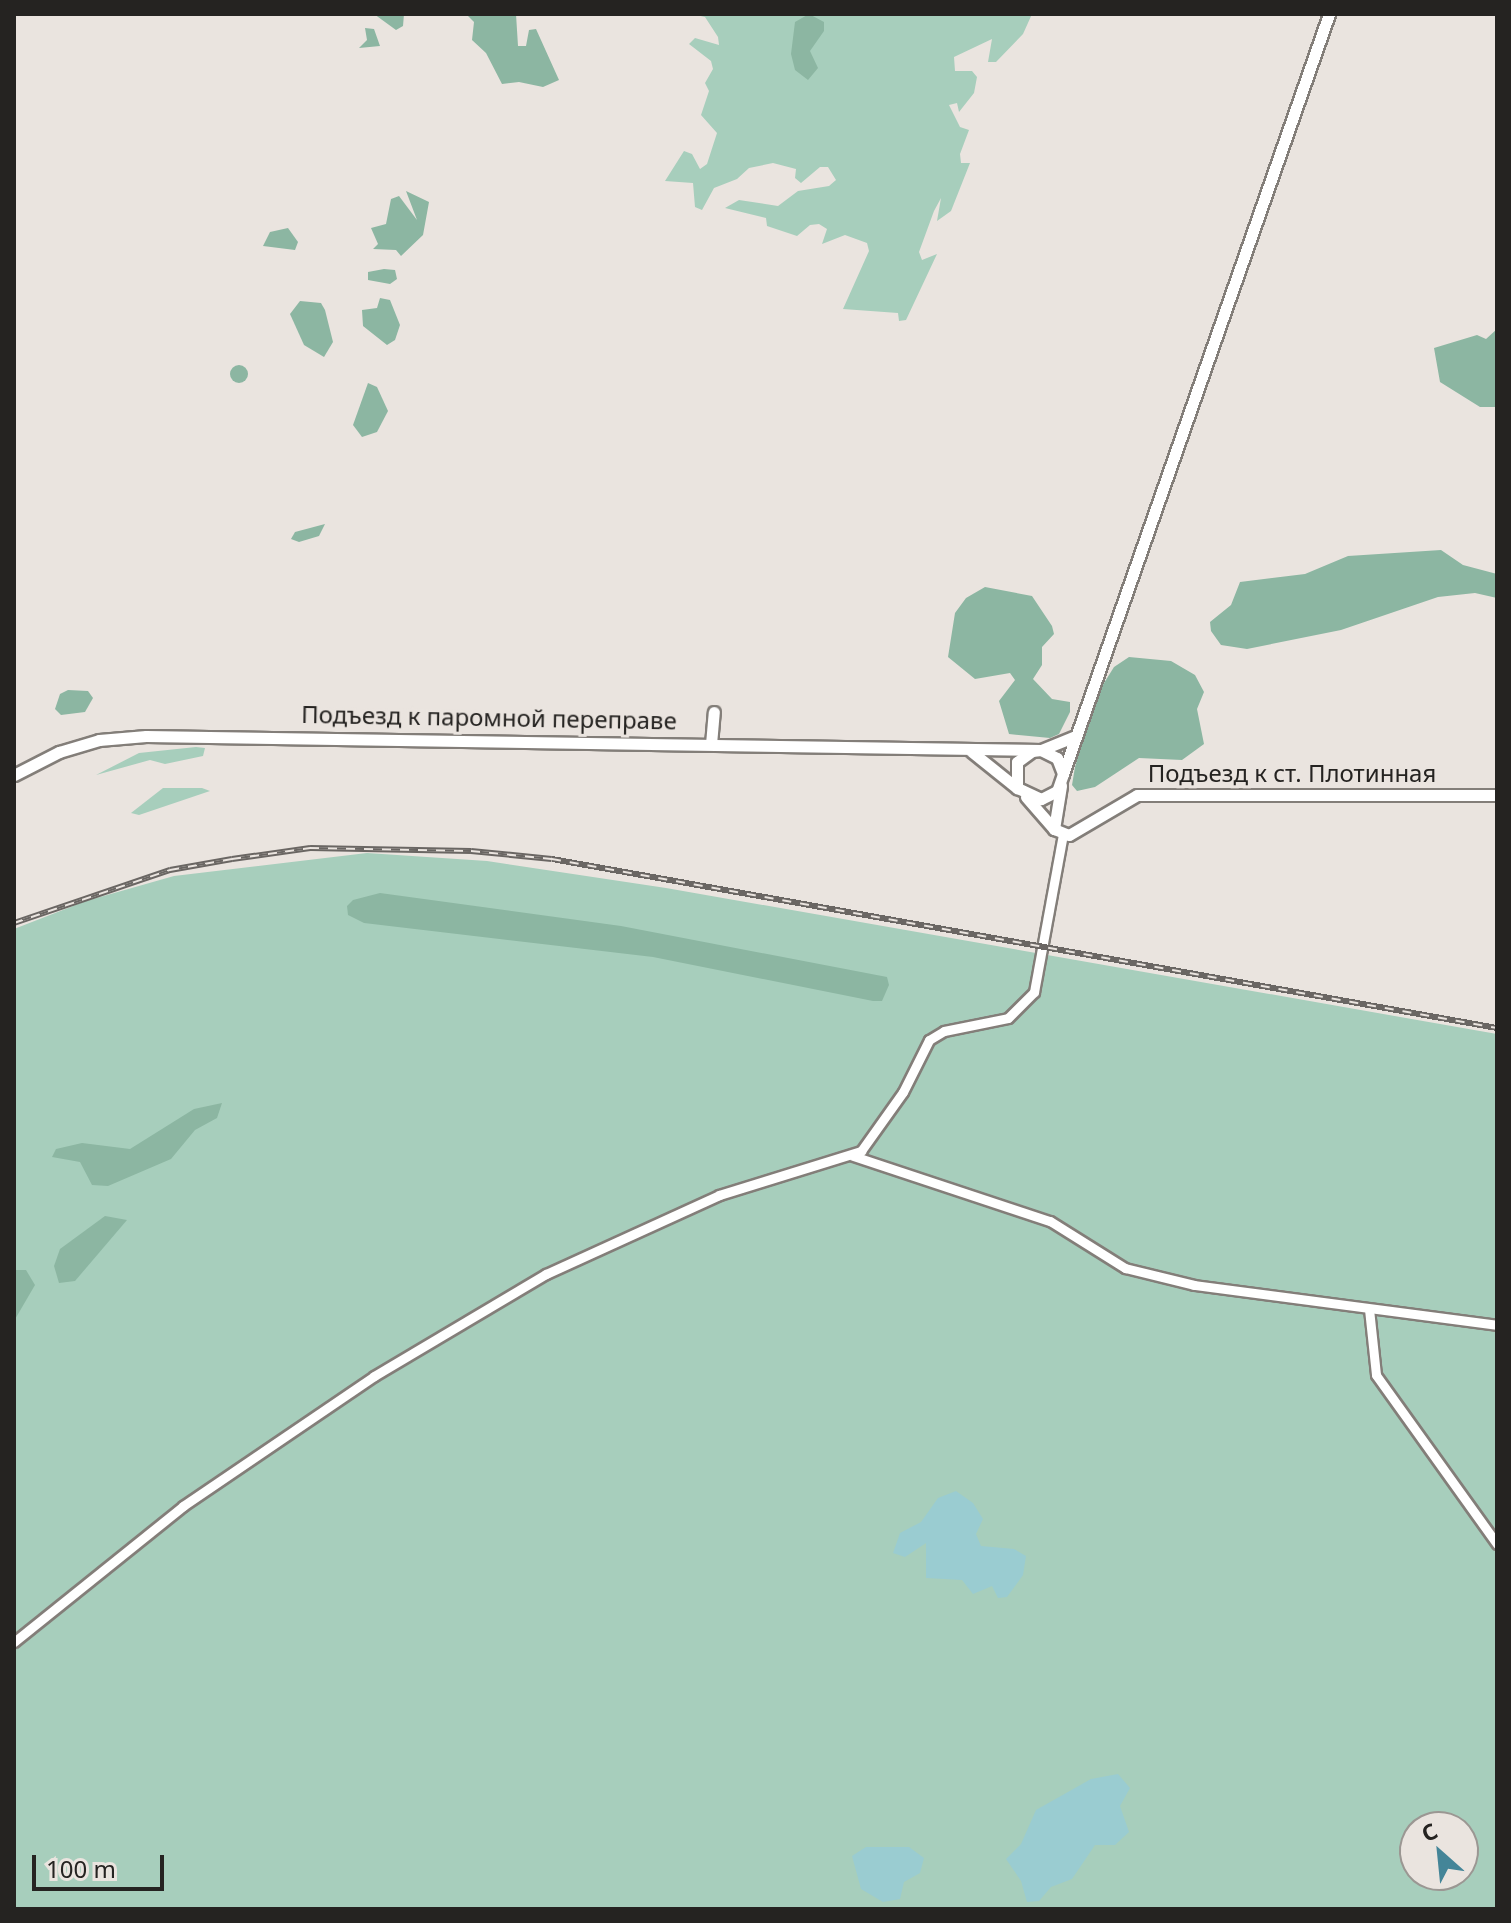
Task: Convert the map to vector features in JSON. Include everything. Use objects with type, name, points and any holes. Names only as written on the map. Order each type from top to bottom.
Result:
[{"type":"street","points":[[853,1156],[876,1134],[929,1040],[944,1031],[1008,1018],[1034,992],[1058,831],[1062,779],[1073,737],[1329,14]]},
{"type":"street","points":[[711,744],[714,712]]},
{"type":"street","name":"Подъезд к паромной переправе","points":[[14,775],[59,752],[99,740],[146,736],[711,744],[971,752],[1041,750]]},
{"type":"street","points":[[1020,791],[1017,762],[1073,737]]},
{"type":"street","points":[[1041,750],[1057,758],[1062,779]]},
{"type":"street","points":[[971,752],[1020,791],[1058,831]]},
{"type":"street","points":[[1020,791],[1041,799],[1062,779]]},
{"type":"street","name":"Подъезд к ст. Плотинная","points":[[1058,831],[1078,834],[1113,805],[1137,795],[1497,795]]},
{"type":"street","points":[[14,1642],[183,1506],[374,1376],[546,1274],[719,1195],[786,1170],[853,1156],[1050,1221],[1125,1268],[1194,1285],[1497,1325]]},
{"type":"street","points":[[1369,1309],[1376,1375],[1497,1544]]},
{"type":"green space","points":[[374,14],[404,14],[403,26],[396,30]]},
{"type":"green space","points":[[466,14],[516,14],[518,46],[526,46],[529,30],[536,29],[559,80],[543,87],[519,82],[502,84],[486,53],[472,40],[474,22]]},
{"type":"green space","points":[[692,14],[1032,14],[1023,34],[996,62],[988,62],[992,39],[954,57],[955,71],[972,71],[977,77],[974,93],[959,112],[957,103],[949,105],[960,127],[969,130],[960,154],[961,163],[970,163],[951,211],[937,221],[941,198],[934,211],[919,252],[922,260],[937,254],[906,320],[899,321],[898,313],[843,309],[869,251],[867,243],[845,235],[822,244],[827,229],[819,224],[810,225],[797,236],[767,226],[766,218],[725,208],[739,200],[778,206],[798,191],[829,186],[836,180],[828,167],[820,167],[801,183],[795,178],[796,169],[773,163],[749,168],[737,179],[714,188],[702,210],[695,207],[693,183],[665,181],[684,151],[692,154],[700,169],[707,164],[717,133],[701,115],[709,91],[705,83],[713,69],[711,61],[689,44],[695,38],[719,45],[718,37],[705,17]]},
{"type":"green space","points":[[809,14],[824,22],[824,31],[810,51],[818,68],[808,80],[795,70],[791,54],[795,22]]},
{"type":"green space","points":[[365,28],[374,29],[380,46],[359,48],[367,40]]},
{"type":"green space","points":[[406,191],[429,202],[423,235],[401,256],[396,250],[373,249],[378,244],[371,228],[386,224],[391,199],[399,196],[417,220]]},
{"type":"green space","points":[[288,228],[298,242],[295,250],[263,246],[270,232]]},
{"type":"green space","points":[[395,270],[397,279],[390,284],[368,280],[368,272]]},
{"type":"green space","points":[[380,298],[390,300],[400,325],[395,340],[387,345],[363,326],[362,310],[377,308]]},
{"type":"green space","points":[[300,301],[321,303],[325,310],[333,342],[324,357],[304,345],[290,314]]},
{"type":"green space","points":[[1497,329],[1497,407],[1480,407],[1440,382],[1434,348],[1477,335],[1486,339]]},
{"type":"green space","points":[[239,365],[248,374],[239,383],[230,374]]},
{"type":"green space","points":[[368,383],[377,387],[388,411],[377,432],[362,437],[353,425]]},
{"type":"green space","points":[[325,524],[319,536],[299,542],[291,539],[295,532]]},
{"type":"green space","points":[[1441,550],[1463,565],[1497,574],[1497,598],[1475,593],[1438,597],[1341,630],[1247,649],[1221,645],[1211,631],[1210,622],[1231,605],[1240,582],[1305,574],[1348,556]]},
{"type":"green space","points":[[985,587],[1032,596],[1052,626],[1054,634],[1042,647],[1042,665],[1033,679],[1052,699],[1070,702],[1070,712],[1059,734],[1050,738],[1009,734],[999,701],[1015,680],[1010,673],[975,679],[948,657],[955,613],[966,598]]},
{"type":"green space","points":[[1129,657],[1171,661],[1195,675],[1204,692],[1197,709],[1204,744],[1182,760],[1139,758],[1095,787],[1077,791],[1072,785],[1075,767],[1094,699],[1114,667]]},
{"type":"green space","points":[[68,690],[88,691],[93,698],[85,712],[61,715],[55,709],[60,694]]},
{"type":"green space","points":[[205,748],[203,756],[165,764],[150,760],[96,775],[139,753]]},
{"type":"green space","points":[[163,788],[202,788],[210,791],[139,815],[131,813]]},
{"type":"green space","points":[[367,853],[487,861],[666,888],[1497,1034],[1497,1909],[14,1909],[14,929],[86,901],[174,876]]},
{"type":"green space","points":[[380,893],[621,926],[887,977],[889,985],[882,1001],[873,1001],[653,957],[364,923],[348,915],[347,906],[353,900]]},
{"type":"green space","points":[[222,1103],[217,1118],[195,1130],[171,1159],[108,1186],[92,1185],[80,1162],[52,1157],[56,1149],[82,1143],[130,1149],[194,1109]]},
{"type":"green space","points":[[105,1216],[127,1220],[75,1281],[59,1283],[54,1266],[60,1249]]},
{"type":"green space","points":[[14,1270],[26,1270],[35,1285],[14,1321]]},
{"type":"water","points":[[956,1491],[973,1503],[983,1519],[976,1534],[981,1546],[1014,1549],[1026,1556],[1023,1575],[1007,1597],[998,1598],[992,1586],[973,1594],[962,1580],[926,1578],[926,1543],[905,1557],[893,1553],[900,1533],[921,1522],[938,1498]]},
{"type":"water","points":[[1118,1774],[1130,1788],[1120,1806],[1129,1832],[1115,1845],[1095,1845],[1072,1879],[1051,1887],[1039,1901],[1027,1902],[1021,1881],[1006,1859],[1021,1844],[1036,1810],[1091,1779]]},
{"type":"water","points":[[866,1847],[909,1847],[924,1858],[920,1873],[904,1882],[900,1899],[883,1902],[861,1889],[852,1856]]},
{"type":"railway","points":[[14,923],[170,870],[232,859],[310,848],[471,851],[552,859],[1497,1028]]}]
